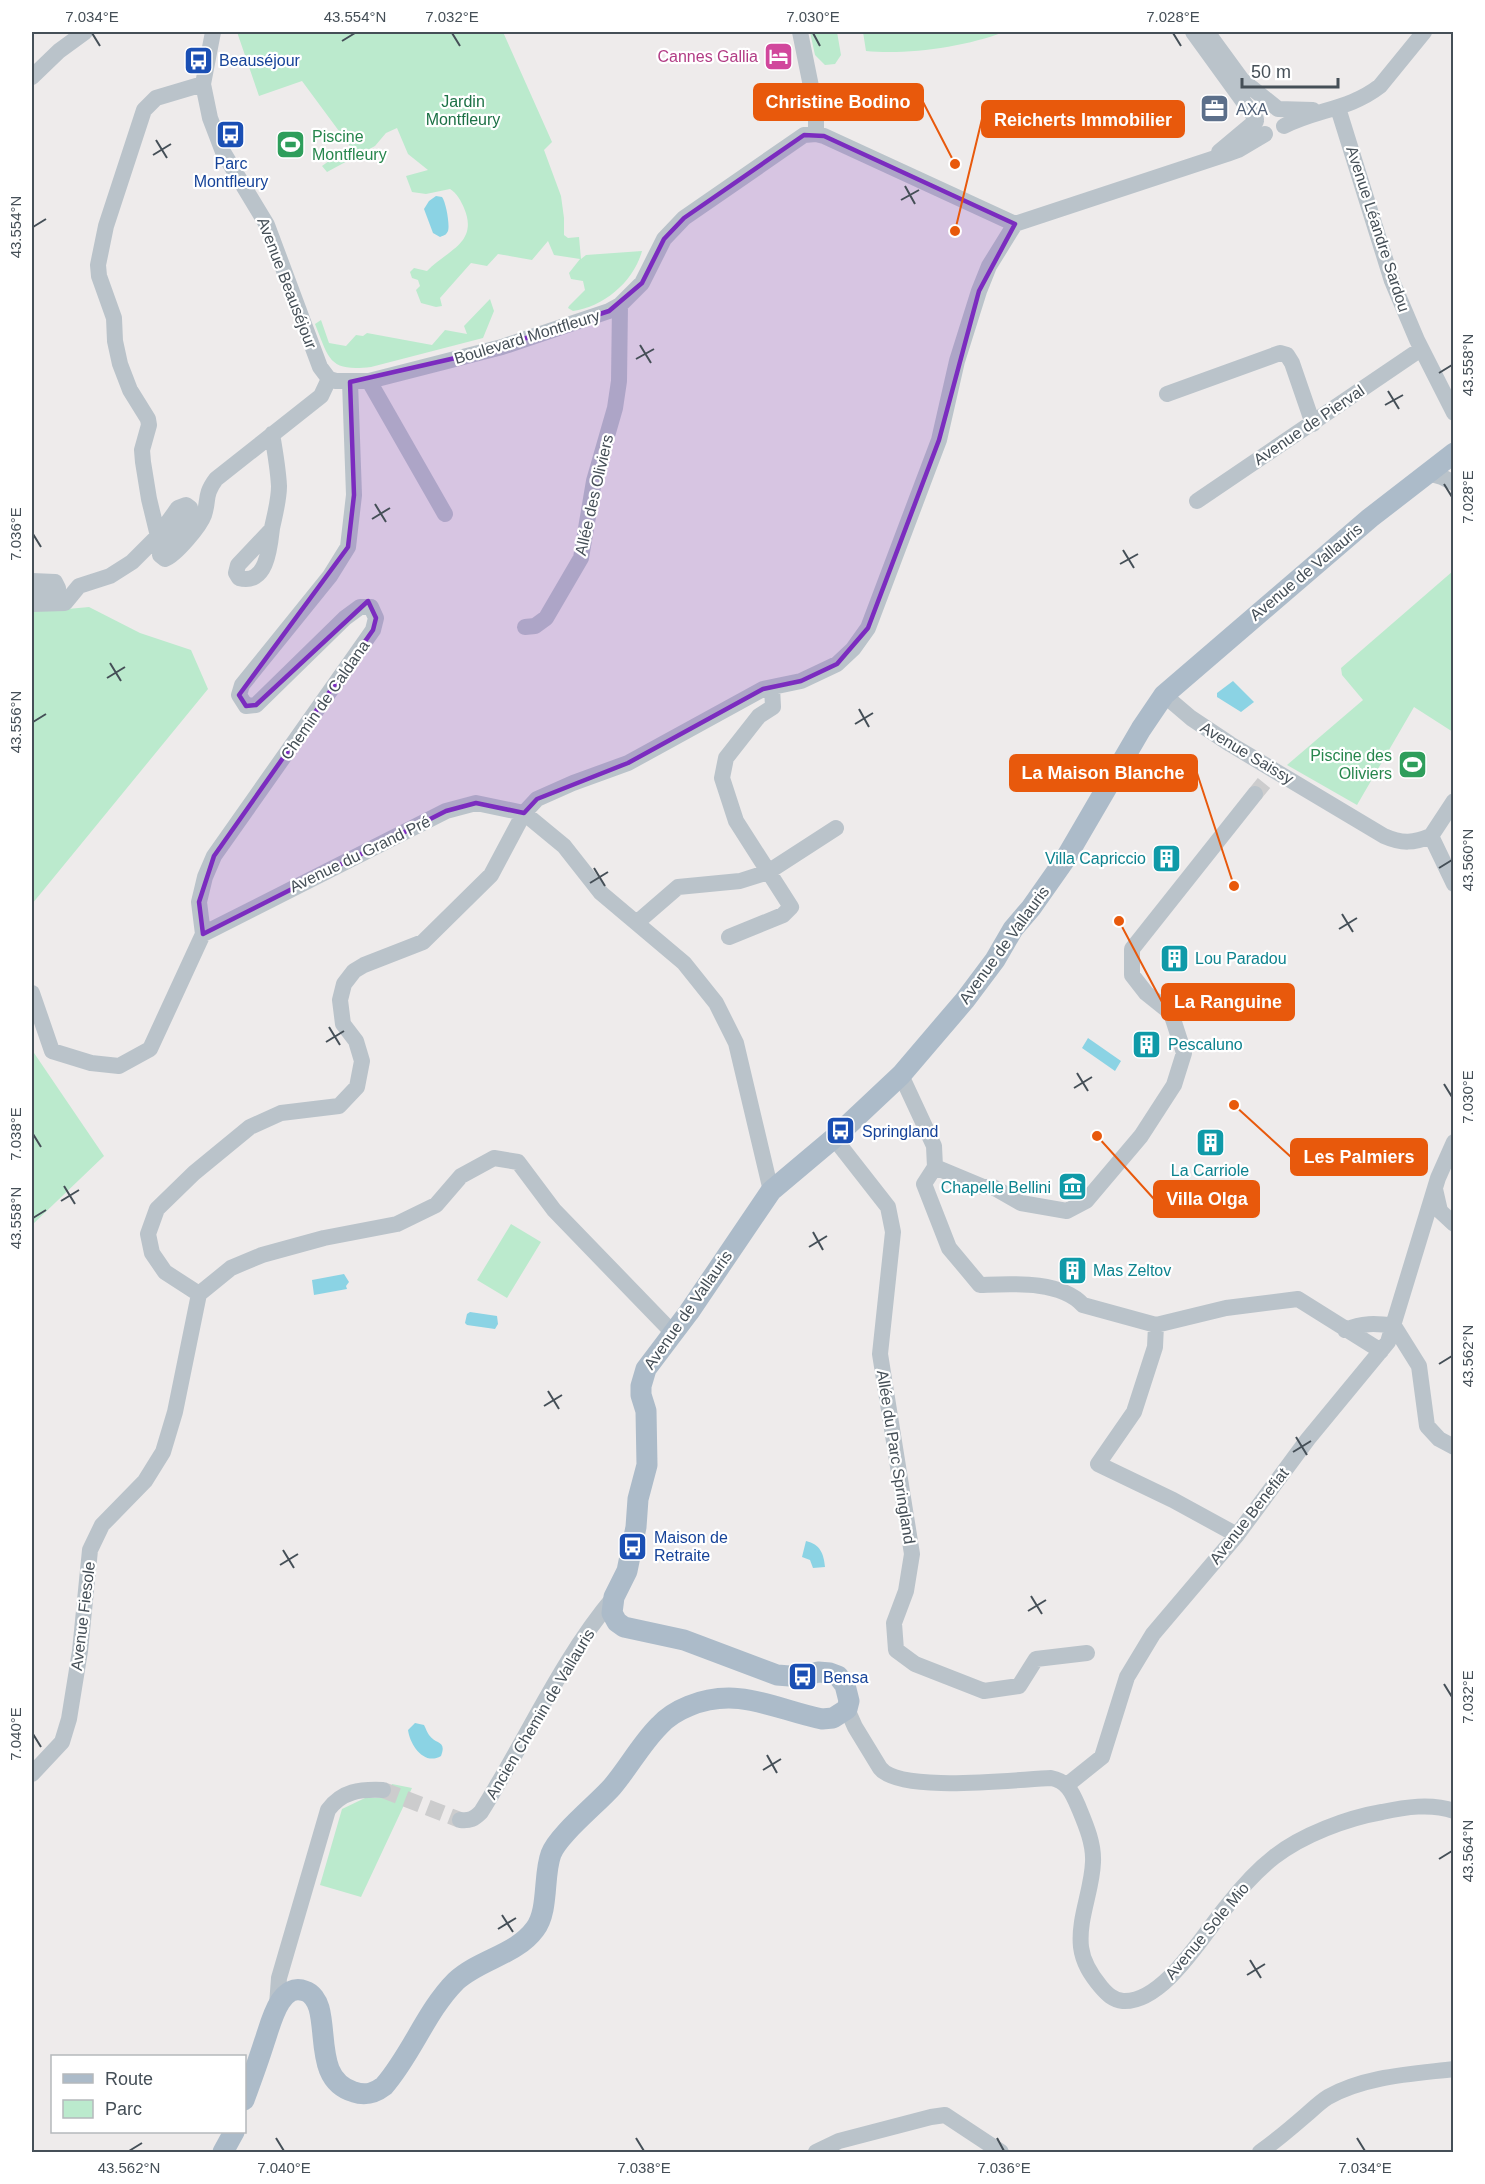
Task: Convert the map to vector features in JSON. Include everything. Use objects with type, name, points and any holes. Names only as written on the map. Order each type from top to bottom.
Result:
[{"type":"main road","name":"Avenue de Vallauris","points":[[614,1597],[627,1571],[636,1527],[638,1499],[647,1464],[646,1411],[641,1395],[642,1378],[771,1191],[834,1138],[901,1075],[964,1000],[995,960],[1013,929],[1045,889],[1094,813],[1141,729],[1164,695],[1370,518],[1454,453]]},
{"type":"main road","points":[[246,2094],[277,2005],[289,1992],[303,1990],[309,1993],[318,2007],[324,2048],[331,2074],[347,2090],[367,2094],[376,2092],[391,2078],[447,1991],[476,1966],[526,1939],[537,1927],[551,1852],[561,1838],[613,1785],[661,1723],[680,1710],[700,1701],[731,1696],[822,1719],[833,1718],[847,1709],[848,1693],[838,1676],[818,1672],[802,1677],[777,1675],[684,1640],[624,1627],[617,1622],[612,1613],[614,1597]]},
{"type":"main road","points":[[223,2152],[233,2133]]},
{"type":"street","points":[[32,77],[59,51],[85,32]]},
{"type":"street","name":"Avenue Beauséjour","points":[[213,32],[203,84],[205,99],[216,134],[223,152],[267,225],[317,359],[329,379]]},
{"type":"street","points":[[800,32],[816,111],[816,134],[1015,224]]},
{"type":"street","points":[[1193,32],[1259,125],[1274,135],[1284,126],[1304,117],[1338,108],[1371,93],[1380,86],[1424,32]]},
{"type":"street","points":[[1207,32],[1242,80],[1284,116],[1284,126]]},
{"type":"street","points":[[158,536],[149,499],[142,450],[149,425],[148,420],[130,390],[120,364],[115,340],[114,318],[99,276],[98,265],[106,226],[144,110],[156,98],[203,84]]},
{"type":"street","points":[[673,1333],[554,1210],[518,1162],[494,1158],[461,1176],[436,1205],[397,1224],[324,1238],[262,1255],[231,1268],[199,1294],[165,1272],[152,1253],[148,1234],[157,1209],[194,1173],[250,1127],[281,1113],[339,1106],[357,1088],[362,1062],[356,1041],[343,1024],[340,1000],[344,984],[354,971],[364,965],[423,942],[491,875],[524,813],[537,799],[628,763],[764,689],[801,681],[837,664],[853,649],[868,628],[939,440],[957,361],[979,291],[989,266],[1015,224],[1238,150],[1259,125],[1262,109],[1270,106],[1278,109],[1338,108]]},
{"type":"street","name":"Avenue Léandre Sardou","points":[[1338,108],[1392,281],[1421,349],[1454,413]]},
{"type":"street","name":"Boulevard Montfleury","points":[[350,382],[369,381],[502,347],[580,323],[620,305],[642,283],[664,239],[684,218],[796,138],[816,134]]},
{"type":"street","name":"Allée des Oliviers","points":[[525,627],[535,626],[546,618],[581,558],[594,481],[615,408],[619,381],[620,305]]},
{"type":"street","name":"Avenue de Pierval","points":[[1197,501],[1421,349]]},
{"type":"street","points":[[1167,394],[1280,353],[1287,355],[1292,363],[1313,424]]},
{"type":"street","points":[[32,604],[65,603],[79,586],[122,570],[158,536],[178,508],[182,505],[188,506],[191,511],[188,518],[161,552],[162,558],[170,557],[200,523],[205,510],[206,496],[216,479],[321,396],[329,379],[350,382]]},
{"type":"street","points":[[369,381],[445,514]]},
{"type":"street","name":"Chemin de Caldana","points":[[203,934],[199,902],[205,877],[214,856],[373,630],[376,618],[371,607],[360,607],[345,618],[255,705],[246,706],[239,695],[242,685],[330,576],[348,547],[354,495],[350,382]]},
{"type":"street","points":[[272,434],[279,488],[272,529]]},
{"type":"street","points":[[1428,473],[1454,483]]},
{"type":"street","points":[[32,581],[55,582],[58,588],[50,592],[32,592]]},
{"type":"street","points":[[729,937],[783,915],[791,907],[736,821],[722,778],[726,758],[759,716],[773,707],[772,687]]},
{"type":"street","name":"Avenue Saissy","points":[[1164,695],[1264,782],[1394,841],[1416,842],[1431,836]]},
{"type":"street","points":[[935,1167],[983,1187],[993,1187],[1021,1203],[1067,1212],[1086,1201],[1141,1136],[1174,1085],[1184,1053],[1171,1013],[1146,993],[1132,975],[1132,949],[1264,782]]},
{"type":"street","points":[[1454,801],[1431,836],[1454,884]]},
{"type":"street","name":"Avenue du Grand Pré","points":[[203,934],[446,811],[476,803],[524,813]]},
{"type":"street","points":[[524,813],[564,846],[601,893],[684,963],[716,1003],[736,1042],[771,1191]]},
{"type":"street","points":[[641,920],[678,888],[740,881],[768,872],[836,828]]},
{"type":"street","points":[[32,993],[52,1051],[91,1063],[119,1066],[150,1049],[203,934]]},
{"type":"street","points":[[901,1075],[934,1146],[935,1167],[924,1184],[949,1248],[980,1285],[1039,1285],[1077,1299],[1083,1305],[1156,1325],[1226,1308],[1298,1299],[1345,1329],[1385,1346]]},
{"type":"street","name":"Allée du Parc Springland","points":[[834,1138],[888,1207],[893,1232],[880,1354],[912,1554],[906,1592],[894,1623],[896,1650],[915,1664],[984,1691],[1019,1686],[1036,1659],[1087,1653]]},
{"type":"street","name":"Avenue Benefiat","points":[[1067,1785],[1102,1757],[1126,1677],[1153,1634],[1237,1535],[1308,1439],[1385,1346],[1394,1326],[1435,1188],[1454,1142]]},
{"type":"street","points":[[1435,1188],[1440,1210],[1454,1226]]},
{"type":"street","points":[[1421,1238],[1432,1229],[1454,1226]]},
{"type":"street","name":"Avenue Fiesole","points":[[32,1774],[62,1742],[69,1719],[80,1651],[90,1550],[102,1525],[145,1481],[163,1452],[175,1412],[199,1294]]},
{"type":"street","points":[[1345,1329],[1362,1323],[1394,1326],[1419,1366],[1427,1426],[1439,1439],[1454,1447]]},
{"type":"street","points":[[1156,1325],[1155,1347],[1134,1412],[1098,1464],[1173,1500],[1237,1535]]},
{"type":"street","name":"Ancien Chemin de Vallauris","points":[[460,1820],[468,1821],[481,1812],[573,1655],[614,1597]]},
{"type":"street","points":[[847,1709],[855,1727],[880,1768],[884,1773],[894,1777],[940,1784],[1052,1778],[1067,1785]]},
{"type":"street","name":"Avenue Sole Mio","points":[[1067,1785],[1086,1826],[1093,1862],[1081,1927],[1084,1962],[1092,1976],[1109,1996],[1124,2001],[1135,2000],[1158,1988],[1181,1965],[1227,1906],[1259,1870],[1294,1844],[1330,1827],[1365,1815],[1418,1807],[1442,1807],[1454,1810]]},
{"type":"street","points":[[277,2005],[279,1978],[328,1810],[334,1802],[355,1790],[383,1790]]},
{"type":"street","points":[[1260,2152],[1273,2144],[1326,2098],[1343,2090],[1362,2083],[1393,2077],[1454,2069]]},
{"type":"street","points":[[816,2152],[839,2141],[945,2115],[1001,2152]]},
{"type":"highlighted area","points":[[804,135],[824,136],[1015,224],[979,291],[939,440],[868,628],[837,664],[801,681],[763,689],[628,763],[537,799],[524,813],[476,803],[446,811],[203,934],[199,902],[214,856],[373,630],[376,618],[368,601],[256,705],[246,706],[239,695],[348,547],[354,495],[350,382],[486,351],[609,311],[642,283],[664,239],[684,218]]},
{"type":"green space","name":"Jardin Montfleury","points":[[237,32],[503,32],[552,142],[544,150],[561,196],[564,235],[568,238],[579,237],[581,259],[586,255],[642,251],[638,262],[616,291],[596,304],[573,311],[568,308],[569,306],[585,290],[583,281],[571,279],[569,273],[580,259],[554,255],[548,241],[532,260],[498,254],[487,266],[471,263],[440,298],[442,306],[436,307],[421,303],[416,290],[420,286],[418,280],[412,278],[410,272],[414,268],[427,271],[459,245],[464,238],[468,220],[458,197],[450,189],[426,194],[412,192],[406,176],[428,170],[408,154],[397,128],[386,133],[375,146],[327,172],[322,166],[350,146],[302,81],[259,96]]},
{"type":"green space","points":[[810,32],[837,32],[841,55],[835,64],[825,65],[815,55]]},
{"type":"green space","points":[[863,32],[1004,32],[954,46],[917,51],[882,52],[866,51]]},
{"type":"green space","points":[[490,299],[494,311],[483,338],[371,367],[346,367],[332,360],[315,324],[321,320],[329,343],[346,346],[356,335],[363,336],[367,333],[432,345],[445,330],[467,334],[464,326]]},
{"type":"green space","points":[[1453,571],[1453,732],[1414,707],[1357,805],[1287,765],[1363,700],[1342,675],[1341,668]]},
{"type":"green space","points":[[89,607],[140,633],[191,650],[208,689],[32,904],[32,609],[57,610]]},
{"type":"green space","points":[[32,1050],[104,1156],[32,1225]]},
{"type":"green space","points":[[511,1224],[541,1242],[507,1298],[477,1280]]},
{"type":"green space","points":[[392,1784],[412,1788],[361,1897],[320,1885],[342,1809],[365,1798],[386,1798]]},
{"type":"water","points":[[436,196],[442,197],[448,219],[448,231],[440,237],[433,233],[424,209]]},
{"type":"water","points":[[1233,681],[1254,702],[1241,712],[1217,697],[1217,693]]},
{"type":"water","points":[[1088,1038],[1121,1061],[1115,1071],[1082,1048]]},
{"type":"water","points":[[344,1274],[349,1282],[347,1289],[314,1295],[312,1280]]},
{"type":"water","points":[[470,1312],[497,1316],[498,1324],[495,1329],[467,1325],[465,1323],[467,1314]]},
{"type":"water","points":[[806,1541],[815,1544],[820,1550],[825,1567],[813,1568],[810,1560],[802,1557]]},
{"type":"water","points":[[415,1723],[424,1725],[429,1735],[442,1745],[441,1756],[429,1758],[415,1747],[408,1730]]},
{"type":"tunnel","points":[[1255,794],[1264,783]]},
{"type":"tunnel","points":[[383,1790],[460,1820]]},
{"type":"place","name":"Cannes Gallia","points":[[779,56]]},
{"type":"place","name":"Beauséjour","points":[[198,60]]},
{"type":"place","name":"AXA","points":[[1215,109]]},
{"type":"place","name":"Parc Montfleury","points":[[231,135]]},
{"type":"place","name":"Piscine Montfleury","points":[[291,145]]},
{"type":"place","name":"Christine Bodino","points":[[955,164]]},
{"type":"place","name":"Reicherts Immobilier","points":[[955,231]]},
{"type":"place","name":"Piscine des Oliviers","points":[[1413,764]]},
{"type":"place","name":"Villa Capriccio","points":[[1167,858]]},
{"type":"place","name":"La Maison Blanche","points":[[1234,886]]},
{"type":"place","name":"La Ranguine","points":[[1119,921]]},
{"type":"place","name":"Lou Paradou","points":[[1174,958]]},
{"type":"place","name":"Pescaluno","points":[[1147,1044]]},
{"type":"place","name":"Les Palmiers","points":[[1234,1105]]},
{"type":"place","name":"Springland","points":[[841,1131]]},
{"type":"place","name":"Villa Olga","points":[[1097,1136]]},
{"type":"place","name":"La Carriole","points":[[1210,1142]]},
{"type":"place","name":"Chapelle Bellini","points":[[1072,1187]]},
{"type":"place","name":"Mas Zeltov","points":[[1072,1270]]},
{"type":"place","name":"Maison de Retraite","points":[[633,1546]]},
{"type":"place","name":"Bensa","points":[[802,1677]]}]
